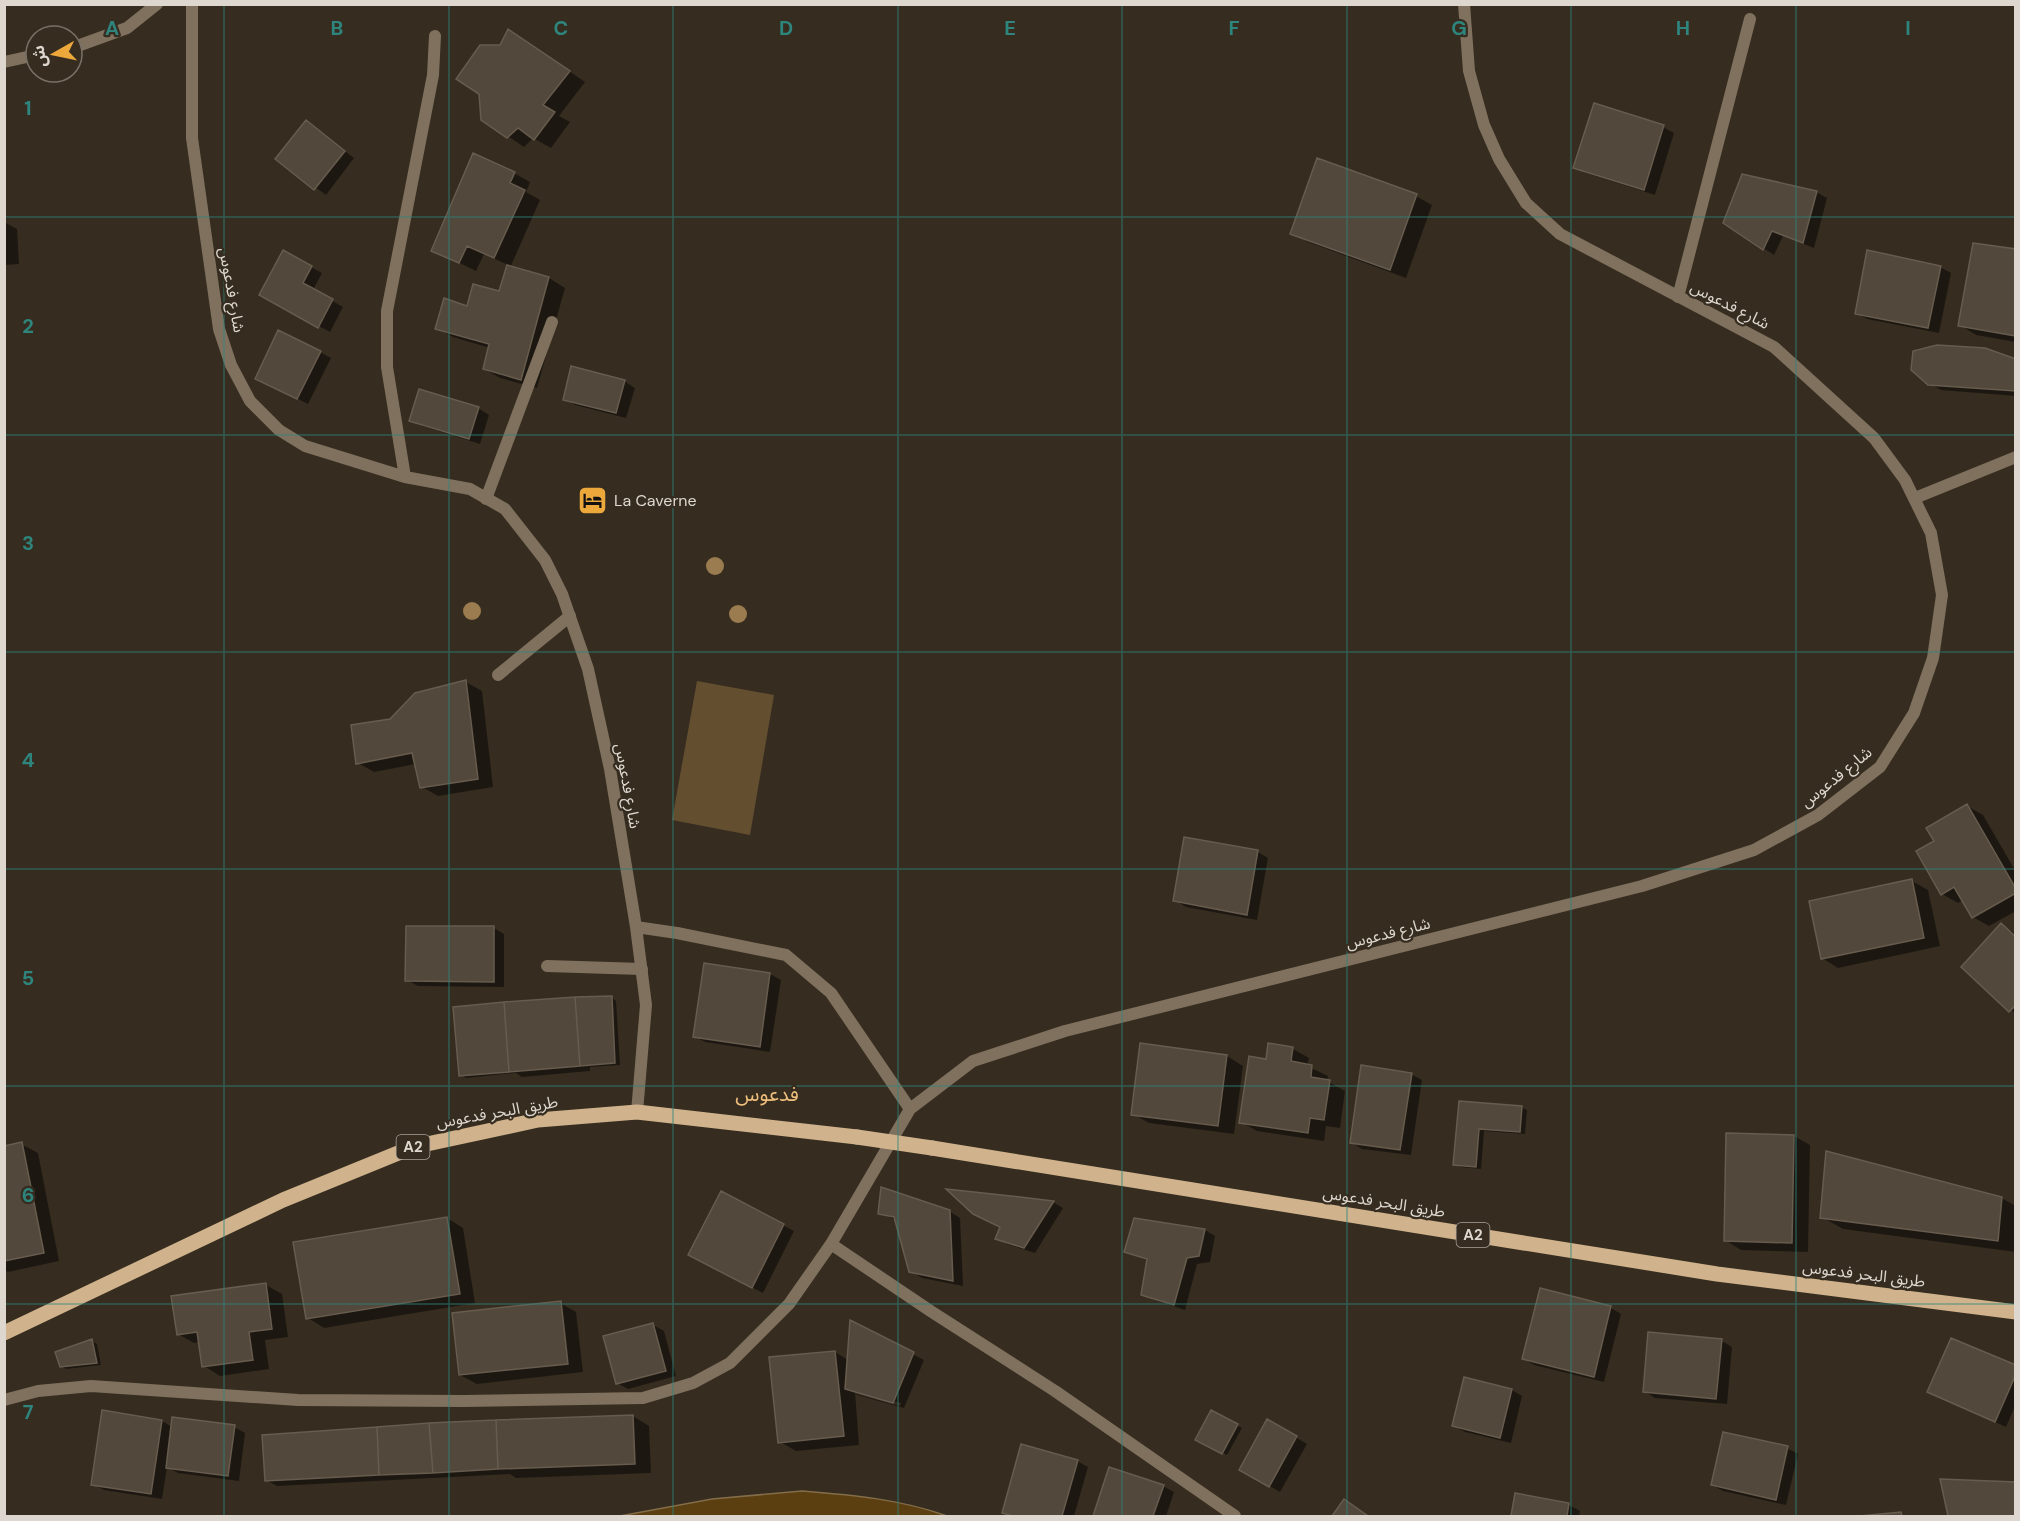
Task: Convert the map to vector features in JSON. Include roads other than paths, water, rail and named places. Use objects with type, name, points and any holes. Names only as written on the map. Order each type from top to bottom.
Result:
[{"type":"main road","name":"طريق البحر فدعوس","points":[[4,1334],[283,1200],[413,1146],[538,1120],[637,1112],[857,1137],[1717,1274],[2016,1312]]},
{"type":"street","points":[[84,44],[127,28],[157,4]]},
{"type":"street","name":"شارع فدعوس","points":[[192,4],[192,138],[219,329],[231,365],[250,401],[279,430],[305,446],[405,477],[470,489],[505,509],[540,552],[562,594],[588,669],[593,691],[610,770],[636,927],[646,1005],[637,1112]]},
{"type":"street","name":"شارع فدعوس","points":[[910,1110],[973,1061],[1054,1034],[1642,886],[1754,850],[1818,815],[1880,767],[1914,713],[1933,658],[1942,595],[1931,533],[1905,480],[1874,438],[1774,346],[1560,234],[1526,203],[1499,159],[1484,125],[1469,71],[1464,4]]},
{"type":"street","points":[[1678,297],[1750,19]]},
{"type":"street","points":[[405,477],[387,367],[387,311],[432,75],[435,36]]},
{"type":"street","points":[[4,62],[24,58]]},
{"type":"street","points":[[486,499],[552,322]]},
{"type":"street","points":[[1915,498],[2012,461]]},
{"type":"street","points":[[498,675],[570,616]]},
{"type":"street","points":[[4,1400],[38,1391],[91,1386],[298,1400],[464,1401],[643,1398],[693,1383],[730,1363],[789,1304],[831,1244],[910,1110],[831,993],[786,955],[636,927]]},
{"type":"street","points":[[547,966],[642,969]]},
{"type":"street","points":[[831,1244],[1055,1391],[1235,1516]]},
{"type":"place","name":"La Caverne","points":[[593,500]]},
{"type":"district","name":"فدعوس","points":[[767,1094]]}]
